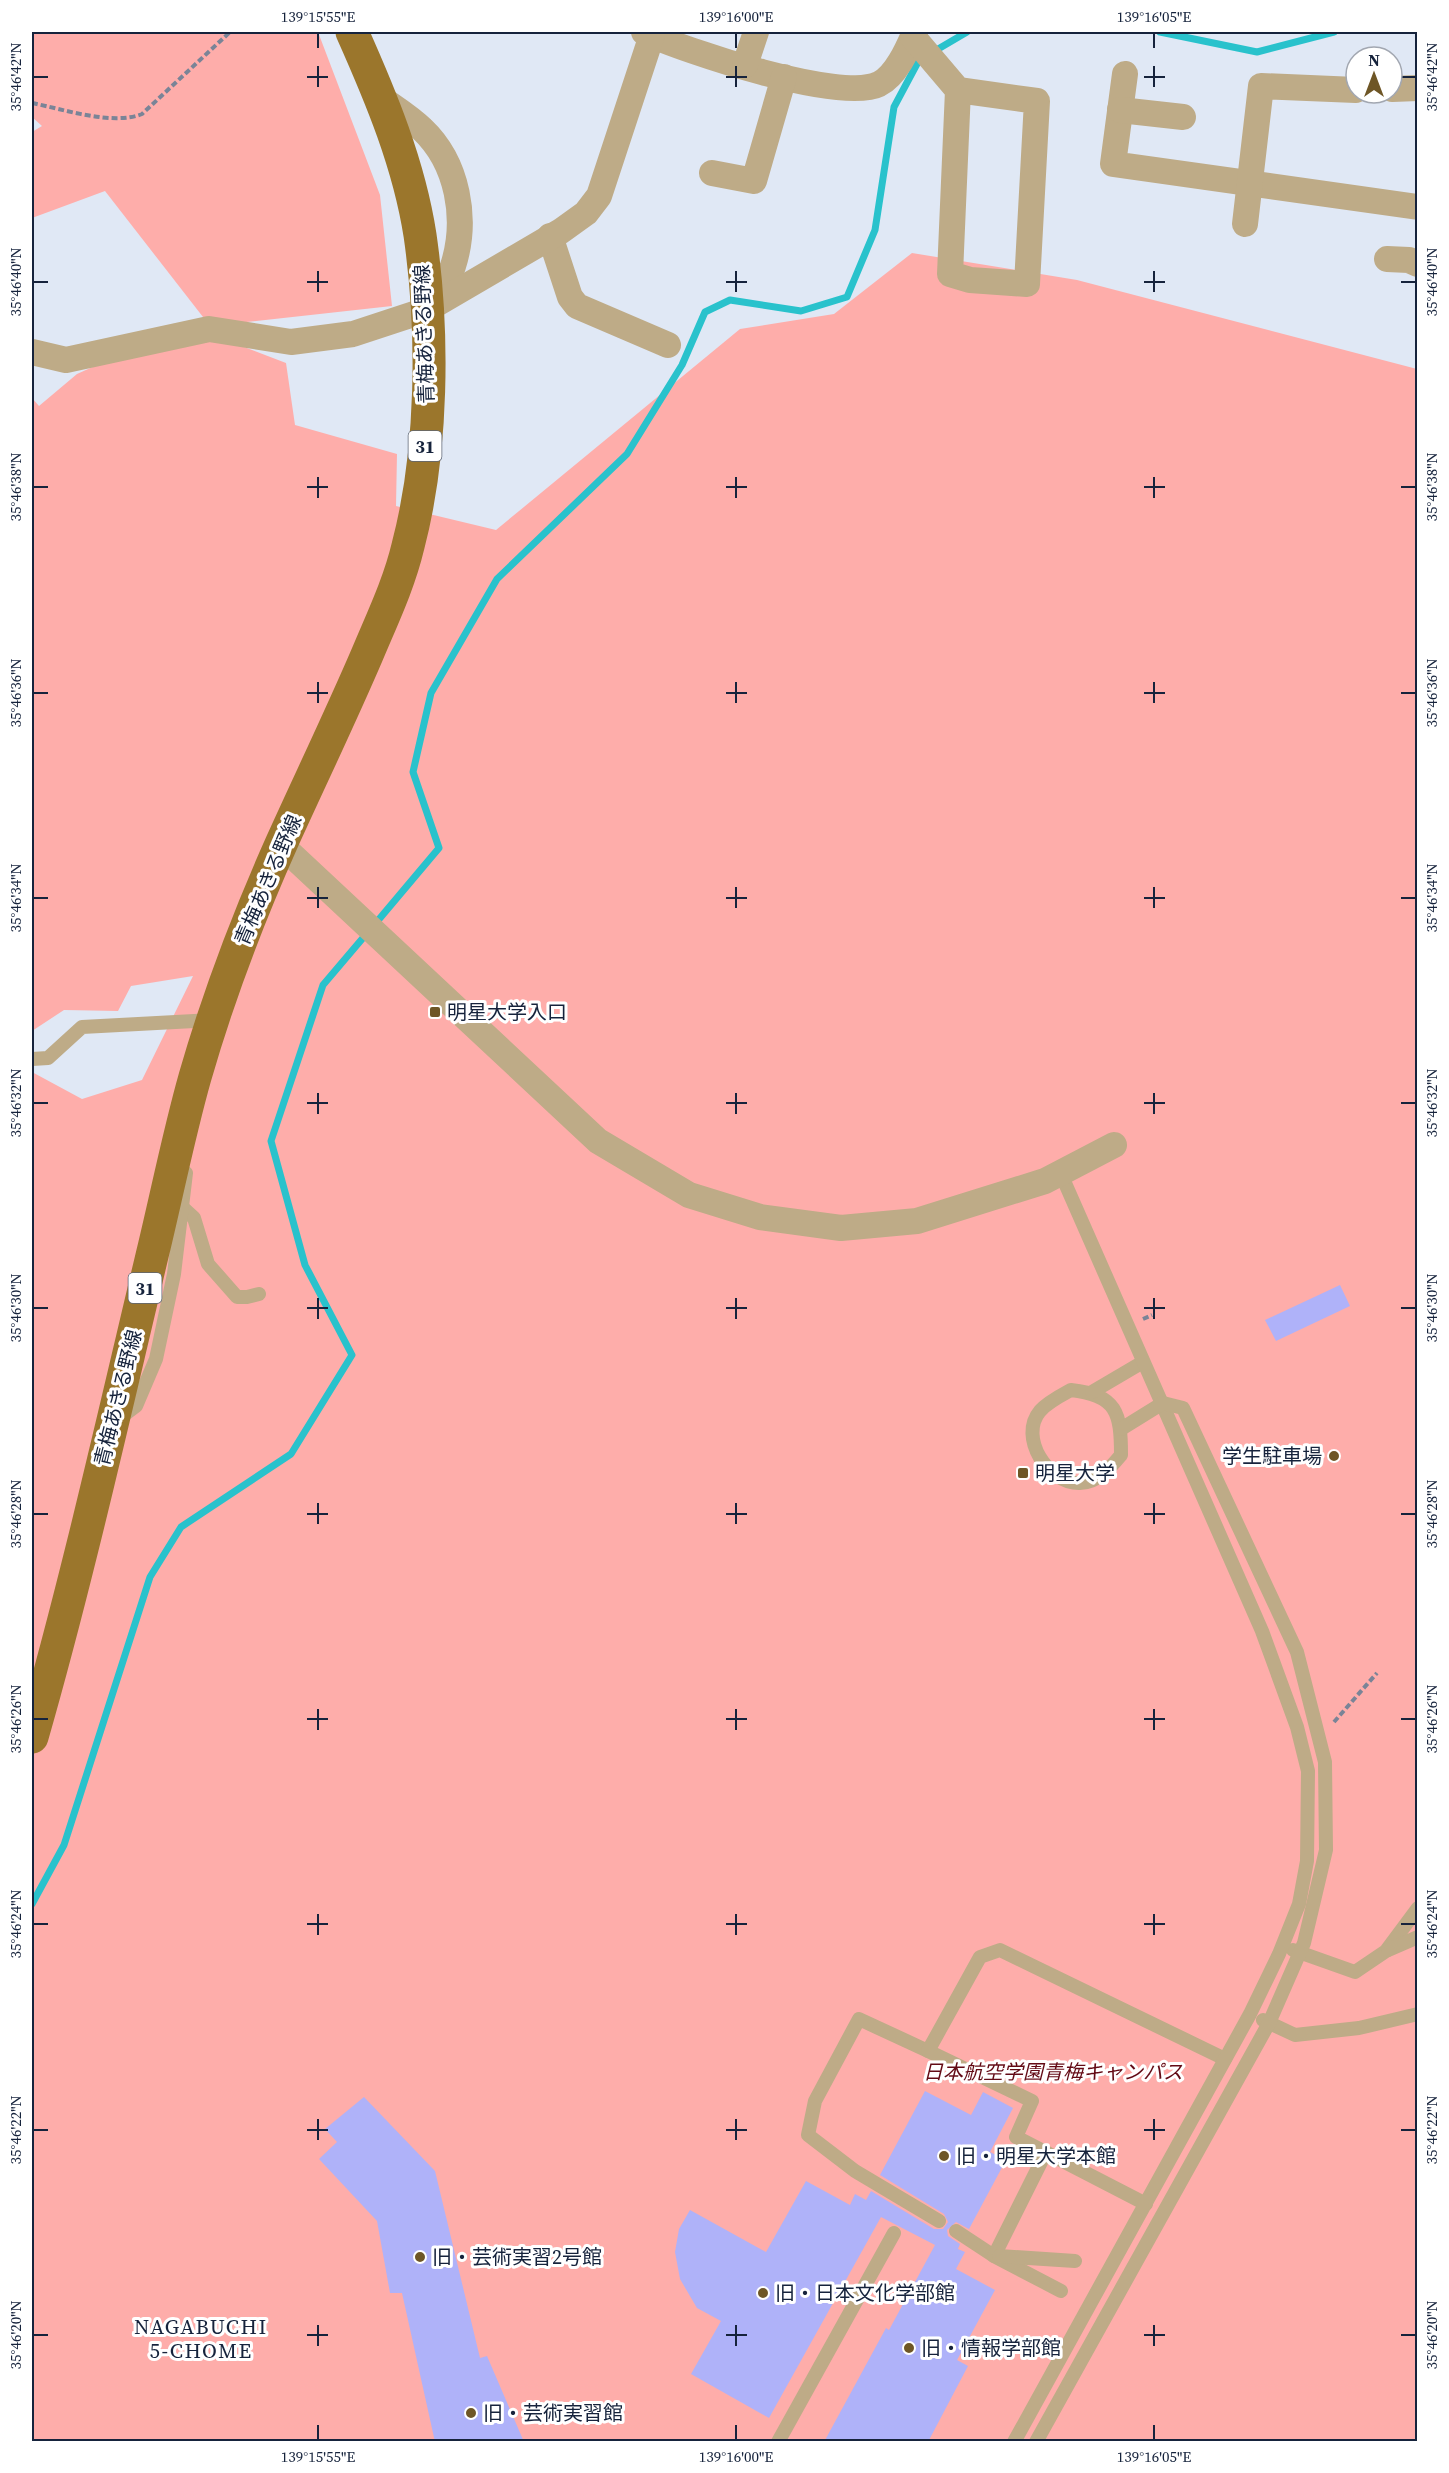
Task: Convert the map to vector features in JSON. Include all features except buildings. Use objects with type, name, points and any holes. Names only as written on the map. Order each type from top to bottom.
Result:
[{"type":"main road","name":"青梅あきる野線","points":[[32,1737],[112,1425],[194,1080],[224,985],[281,845],[327,747],[385,613],[408,546],[424,459],[429,394],[420,234],[405,170],[381,98],[352,32]]},
{"type":"street","points":[[745,65],[756,32]]},
{"type":"street","points":[[32,352],[66,360],[209,329],[291,342],[354,334],[426,310],[586,213],[599,196],[648,33],[706,57],[745,65],[784,77],[853,89],[869,88],[882,83],[916,37],[958,90],[1037,101],[1027,284],[970,280],[950,274],[958,90]]},
{"type":"street","points":[[1125,74],[1113,164],[1418,207]]},
{"type":"street","points":[[712,174],[754,181],[784,77]]},
{"type":"street","points":[[1245,224],[1261,86],[1344,89]]},
{"type":"street","points":[[381,98],[423,129],[447,162],[459,199],[459,240],[453,268],[426,310]]},
{"type":"street","points":[[1120,110],[1183,117]]},
{"type":"street","points":[[550,236],[570,297],[577,306],[668,345]]},
{"type":"street","points":[[1387,259],[1408,260],[1418,264]]},
{"type":"street","points":[[281,845],[598,1141],[689,1195],[760,1217],[841,1228],[917,1221],[989,1200],[1061,1174],[1114,1145]]},
{"type":"lane","points":[[32,1059],[48,1058],[82,1027],[213,1020]]},
{"type":"lane","points":[[112,1425],[136,1406],[156,1359],[174,1274],[188,1156],[180,1140]]},
{"type":"lane","points":[[1014,2442],[1250,2014],[1299,1904],[1307,1861],[1308,1771],[1297,1727],[1262,1631],[1061,1174]]},
{"type":"lane","points":[[182,1207],[194,1218],[208,1264],[229,1288],[237,1297],[259,1294]]},
{"type":"lane","points":[[1092,1392],[1143,1362]]},
{"type":"lane","points":[[1071,1390],[1092,1392],[1114,1408],[1121,1429],[1122,1455],[1105,1474],[1080,1483],[1058,1476],[1040,1461],[1032,1433],[1038,1412],[1071,1390]]},
{"type":"lane","points":[[1036,2442],[1269,2023],[1300,1953],[1326,1850],[1325,1762],[1293,1643],[1183,1408],[1163,1403],[1121,1429]]},
{"type":"lane","points":[[1386,1951],[1418,1908]]},
{"type":"lane","points":[[1282,1946],[1355,1972],[1386,1951],[1418,1937]]},
{"type":"lane","points":[[928,2051],[980,1957],[1000,1950],[1225,2059]]},
{"type":"lane","points":[[1250,2014],[1295,2036],[1359,2028],[1418,2014]]},
{"type":"lane","points":[[939,2221],[906,2208],[808,2135],[815,2100],[859,2019],[1032,2101],[1016,2137],[1146,2204]]},
{"type":"lane","points":[[994,2256],[1046,2152]]},
{"type":"lane","points":[[956,2231],[994,2256],[1061,2291]]},
{"type":"lane","points":[[778,2442],[894,2233]]},
{"type":"lane","points":[[994,2256],[1074,2260]]},
{"type":"path","points":[[32,103],[75,113],[130,119],[142,114],[230,32]]},
{"type":"path","points":[[1334,1722],[1377,1672]]},
{"type":"green space","points":[[32,32],[318,32],[380,195],[392,306],[210,326],[105,191],[32,218],[32,132],[42,126],[32,117]]},
{"type":"green space","name":"日本航空学園青梅キャンパス","points":[[912,253],[1077,280],[1417,369],[1417,2441],[32,2441],[32,1072],[82,1099],[142,1080],[193,976],[131,986],[118,1011],[64,1010],[32,1031],[32,398],[39,406],[77,374],[186,325],[286,363],[295,425],[397,454],[396,506],[496,530],[740,329],[834,314]]},
{"type":"waterway","points":[[933,52],[967,32]]},
{"type":"waterway","points":[[1160,32],[1257,52],[1334,32]]},
{"type":"waterway","points":[[375,924],[439,848],[413,772],[431,693],[497,579],[627,454],[682,365],[705,312],[730,300],[801,311],[847,297],[875,230],[894,107],[918,62],[924,58]]},
{"type":"waterway","points":[[32,1904],[64,1845],[150,1577],[181,1527],[291,1454],[352,1355],[305,1265],[271,1141],[323,985],[368,932]]},
{"type":"place","name":"明星大学入口","points":[[435,1012]]},
{"type":"place","name":"学生駐車場","points":[[1334,1456]]},
{"type":"place","name":"明星大学","points":[[1023,1473]]},
{"type":"place","name":"旧・明星大学本館","points":[[944,2156]]},
{"type":"place","name":"旧・芸術実習2号館","points":[[420,2257]]},
{"type":"place","name":"旧・日本文化学部館","points":[[763,2293]]},
{"type":"place","name":"旧・情報学部館","points":[[909,2348]]},
{"type":"place","name":"旧・芸術実習館","points":[[471,2413]]},
{"type":"district","name":"NAGABUCHI 5-CHOME","points":[[201,2338]]}]
